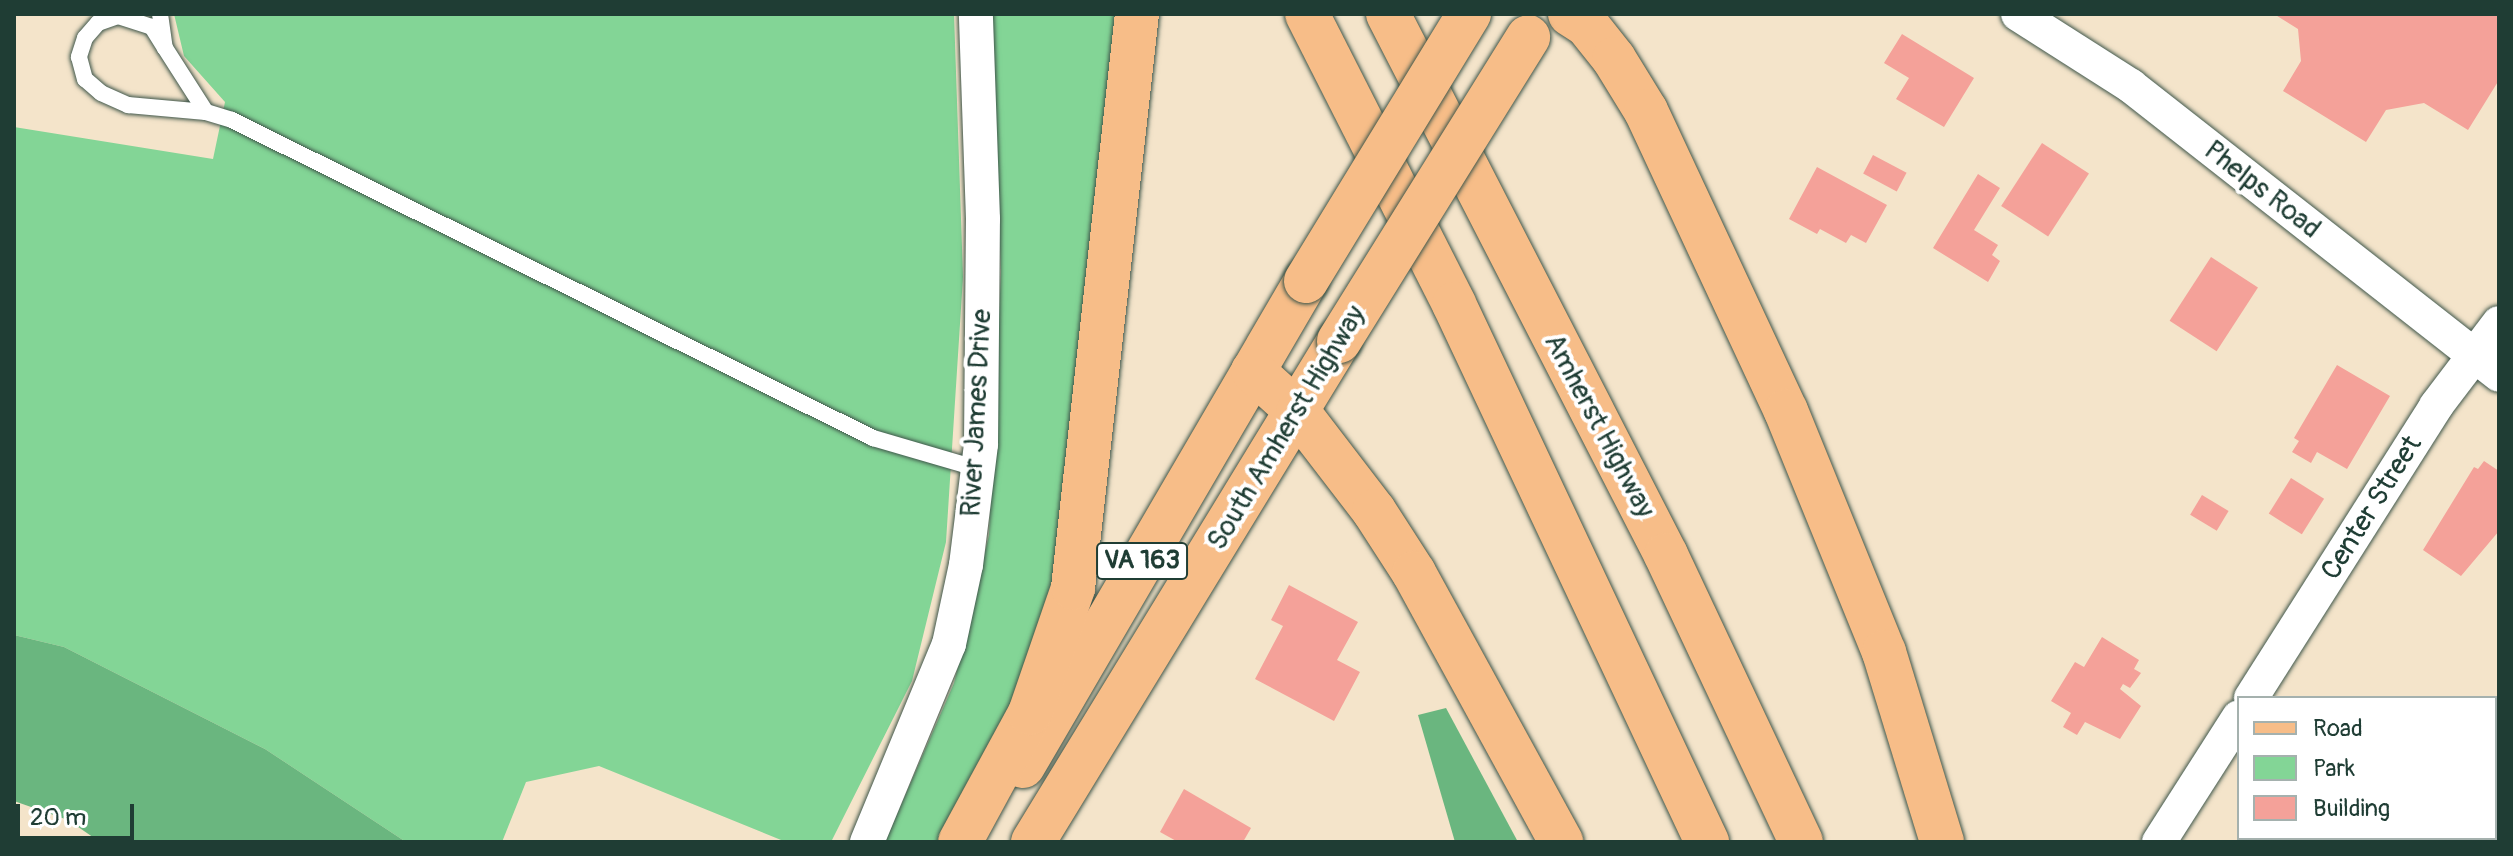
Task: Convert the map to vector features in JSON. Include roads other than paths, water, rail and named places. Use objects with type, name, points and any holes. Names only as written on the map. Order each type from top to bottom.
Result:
[{"type":"main road","points":[[960,842],[1030,713],[1073,588],[1137,14]]},
{"type":"main road","points":[[1307,14],[1454,304],[1707,842]]},
{"type":"main road","name":"Amherst Highway","points":[[1388,14],[1666,555],[1801,842]]},
{"type":"main road","name":"South Amherst Highway","points":[[979,842],[1306,281],[1469,14]]},
{"type":"main road","points":[[1570,14],[1587,25],[1614,59],[1646,111],[1786,411],[1884,652],[1942,842]]},
{"type":"main road","name":"South Amherst Highway","points":[[1033,842],[1535,26]]},
{"type":"main road","points":[[1253,371],[1298,412],[1414,573],[1561,842]]},
{"type":"street","name":"River James Drive","points":[[867,842],[949,644],[979,469],[983,219],[976,14]]},
{"type":"street","name":"Phelps Road","points":[[2018,14],[2131,86],[2486,366]]},
{"type":"street","name":"Center Street","points":[[2254,696],[2486,366],[2499,323]]},
{"type":"street","name":"Center Street","points":[[2159,842],[2237,722]]},
{"type":"lane","points":[[160,14],[165,48]]},
{"type":"lane","points":[[206,112],[152,27],[118,16],[98,23],[85,38],[79,57],[85,79],[101,93],[128,105],[206,112],[383,193],[873,438],[979,469]]}]
